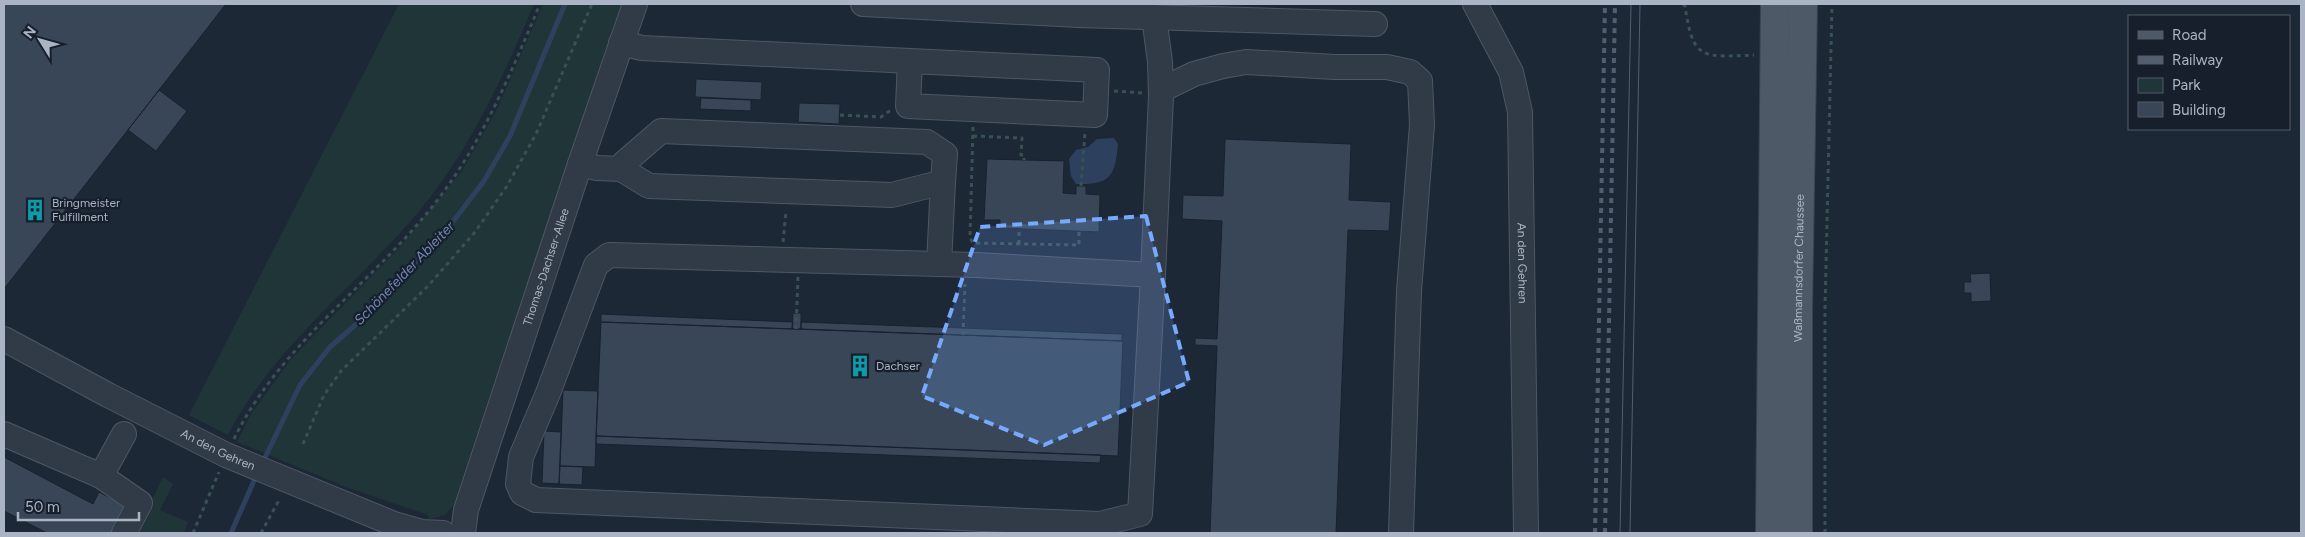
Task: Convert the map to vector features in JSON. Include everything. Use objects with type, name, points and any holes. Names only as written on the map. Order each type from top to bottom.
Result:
[{"type":"main road","name":"Waßmannsdorfer Chaussee","points":[[1770,533],[1775,4]]},
{"type":"main road","name":"Waßmannsdorfer Chaussee","points":[[1798,533],[1798,308],[1803,4]]},
{"type":"street","name":"Thomas-Dachser-Allee","points":[[463,533],[466,510],[635,4]]},
{"type":"street","points":[[864,4],[1154,17],[1376,24]]},
{"type":"street","name":"An den Gehren","points":[[1474,4],[1511,72],[1520,112],[1526,533]]},
{"type":"street","points":[[1153,275],[976,265],[609,255],[596,265],[548,393],[520,457],[518,484],[522,493],[536,500],[1100,529],[1140,514],[1153,275],[1161,92],[1160,62],[1154,17]]},
{"type":"street","points":[[621,44],[642,48],[1097,70],[1095,115],[908,106],[910,61]]},
{"type":"street","points":[[1161,92],[1194,74],[1246,62],[1336,67],[1386,66],[1410,72],[1420,81],[1422,125],[1409,291],[1401,533]]},
{"type":"street","points":[[621,169],[624,163],[661,131],[927,142],[945,154],[939,264]]},
{"type":"street","points":[[580,164],[597,168],[621,169],[649,186],[892,195],[943,182]]},
{"type":"street","name":"An den Gehren","points":[[4,339],[115,399],[235,459],[279,489],[422,532],[443,533]]},
{"type":"street","points":[[4,434],[101,476],[140,503],[124,533]]},
{"type":"street","points":[[101,476],[124,434]]},
{"type":"path","points":[[241,425],[282,365],[399,245],[460,170],[502,93],[540,4]]},
{"type":"path","points":[[302,444],[324,395],[341,371],[429,285],[475,232],[507,186],[536,134],[592,4]]},
{"type":"path","points":[[1683,4],[1686,6],[1690,35],[1701,52],[1715,57],[1774,54]]},
{"type":"path","points":[[1825,533],[1825,309],[1832,4]]},
{"type":"path","points":[[1096,90],[1161,92]]},
{"type":"path","points":[[840,115],[880,117],[908,98]]},
{"type":"path","points":[[974,110],[970,238],[973,243],[1079,245],[1079,231]]},
{"type":"path","points":[[973,136],[1022,138],[1021,155],[1024,155],[1024,160]]},
{"type":"path","points":[[1081,186],[1084,140]]},
{"type":"path","points":[[1018,244],[1019,229]]},
{"type":"path","points":[[963,335],[965,284],[986,243]]},
{"type":"path","points":[[192,533],[216,477]]},
{"type":"path","points":[[260,533],[279,489]]},
{"type":"highlighted area","points":[[1146,216],[1189,382],[1044,445],[922,396],[980,227]]},
{"type":"green space","points":[[399,4],[534,4],[495,91],[448,173],[409,223],[288,349],[266,376],[228,435],[189,415]]},
{"type":"green space","points":[[543,4],[624,4],[455,504],[445,515],[429,519],[428,515],[346,487],[237,442],[251,414],[292,358],[399,248],[462,171],[497,109]]},
{"type":"green space","points":[[163,477],[173,484],[160,510],[188,522],[184,533],[136,533]]},
{"type":"water","points":[[1114,138],[1118,144],[1117,155],[1113,171],[1109,176],[1097,183],[1076,184],[1071,176],[1069,159],[1076,150],[1088,147],[1097,139]]},
{"type":"building","name":"Bringmeister Fulfillment","points":[[4,4],[226,4],[4,289]]},
{"type":"building","points":[[696,79],[762,82],[761,100],[695,97]]},
{"type":"building","points":[[159,90],[187,111],[156,151],[128,130]]},
{"type":"building","points":[[701,98],[751,100],[751,111],[700,109]]},
{"type":"building","points":[[799,103],[840,104],[839,124],[798,122]]},
{"type":"building","points":[[1225,139],[1351,144],[1349,200],[1391,202],[1389,231],[1348,230],[1336,533],[1210,533],[1217,346],[1195,345],[1195,338],[1217,339],[1222,221],[1182,219],[1183,195],[1223,196]]},
{"type":"building","points":[[987,159],[1064,161],[1063,193],[1076,194],[1076,186],[1086,186],[1086,194],[1100,195],[1099,232],[1000,228],[1000,220],[984,220]]},
{"type":"building","points":[[1990,273],[1991,301],[1971,302],[1971,293],[1964,293],[1964,282],[1971,282],[1970,274]]},
{"type":"building","points":[[793,313],[801,313],[801,329],[792,329]]},
{"type":"building","points":[[601,314],[793,322],[792,329],[601,322]]},
{"type":"building","name":"Dachser","points":[[601,322],[1123,341],[1118,456],[596,436]]},
{"type":"building","points":[[801,322],[1122,334],[1122,341],[801,329]]},
{"type":"building","points":[[563,390],[598,391],[595,467],[560,466]]},
{"type":"building","points":[[544,431],[561,432],[559,484],[542,483]]},
{"type":"building","points":[[596,436],[1101,455],[1100,463],[596,444]]},
{"type":"building","points":[[4,457],[93,504],[99,492],[134,510],[121,533],[47,533],[4,511]]},
{"type":"building","points":[[560,466],[583,467],[582,485],[559,484]]},
{"type":"waterway","name":"Schönefelder Ableiter","points":[[262,464],[300,385],[330,347],[368,314],[455,219],[484,181],[510,136],[565,4]]},
{"type":"waterway","name":"Schönefelder Ableiter","points":[[231,533],[257,474]]},
{"type":"tram line","points":[[1620,533],[1631,4]]},
{"type":"tram line","points":[[1630,533],[1640,4]]},
{"type":"railway","points":[[1595,533],[1605,4]]},
{"type":"railway","points":[[1605,533],[1615,4]]},
{"type":"place","name":"Bringmeister Fulfillment","points":[[35,210]]},
{"type":"place","name":"Dachser","points":[[860,366]]}]
